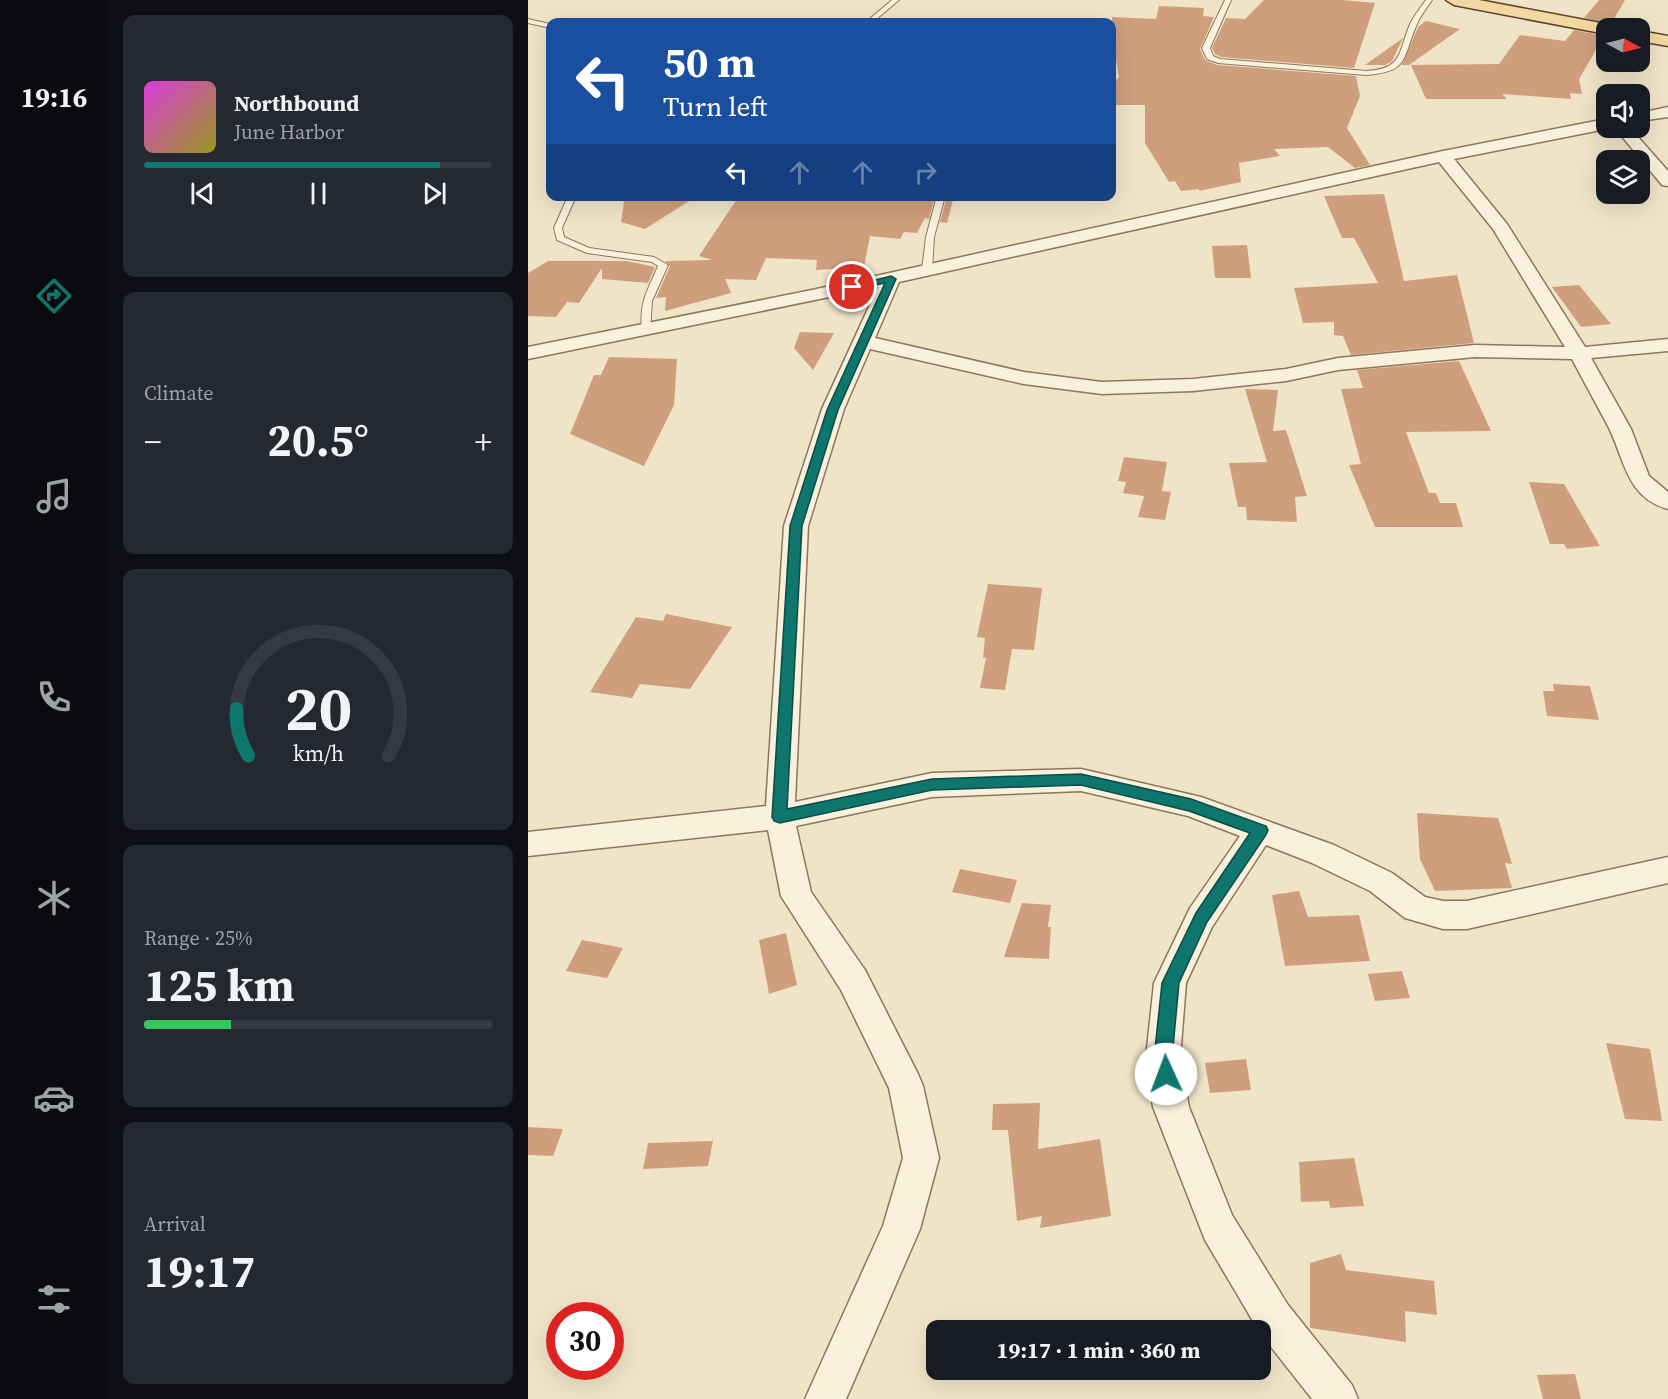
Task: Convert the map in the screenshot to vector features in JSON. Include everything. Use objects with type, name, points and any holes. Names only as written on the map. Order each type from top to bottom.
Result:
[{"type":"main road","points":[[1454,0],[1596,27]]},
{"type":"main road","points":[[1650,38],[1668,41]]},
{"type":"street","points":[[1650,115],[1668,112]]},
{"type":"street","points":[[528,353],[891,279],[1443,156],[1596,126]]},
{"type":"street","points":[[1631,138],[1668,181]]},
{"type":"street","points":[[1443,156],[1500,227],[1580,353],[1622,433],[1639,481],[1648,491],[1668,502]]},
{"type":"street","points":[[825,1399],[900,1229],[921,1158],[906,1086],[853,980],[796,896],[780,817],[796,526],[833,410],[891,279]]},
{"type":"street","points":[[863,341],[1024,378],[1102,388],[1193,385],[1286,375],[1338,364],[1475,351],[1580,353],[1668,345]]},
{"type":"street","points":[[528,844],[780,817],[932,785],[1081,780],[1191,805],[1260,830],[1323,854],[1381,882],[1416,908],[1443,915],[1467,915],[1668,870]]},
{"type":"street","points":[[1260,830],[1201,918],[1170,983],[1163,1058],[1171,1107],[1218,1227],[1274,1319],[1338,1399]]},
{"type":"lane","points":[[874,18],[896,0]]},
{"type":"lane","points":[[1228,0],[1206,48],[1210,57],[1218,61],[1366,73],[1382,72],[1394,67],[1401,60],[1414,22],[1429,0]]},
{"type":"lane","points":[[528,21],[546,25]]},
{"type":"lane","points":[[570,201],[558,228],[560,238],[587,250],[654,260],[663,265],[646,298],[644,308],[647,329]]},
{"type":"lane","points":[[927,270],[930,237],[940,201]]},
{"type":"building","points":[[1264,0],[1342,0],[1375,3],[1354,68],[1221,57],[1215,54],[1212,48],[1226,18],[1245,19]]},
{"type":"building","points":[[1599,0],[1625,0],[1614,18],[1596,18],[1596,21],[1584,18]]},
{"type":"building","points":[[1159,6],[1204,8],[1203,16],[1214,17],[1200,49],[1205,60],[1217,65],[1356,76],[1360,96],[1347,128],[1370,165],[1355,168],[1328,147],[1274,149],[1280,156],[1239,163],[1241,182],[1199,191],[1199,189],[1181,191],[1175,181],[1169,182],[1145,143],[1145,105],[1116,105],[1116,80],[1119,77],[1116,59],[1116,18],[1112,17],[1156,19]]},
{"type":"building","points":[[1426,21],[1460,29],[1409,65],[1402,65],[1418,27]]},
{"type":"building","points":[[1574,30],[1596,34],[1596,50],[1579,79],[1582,94],[1570,93],[1571,99],[1502,94],[1507,99],[1426,99],[1411,65],[1499,64],[1520,35],[1565,41]]},
{"type":"building","points":[[1403,38],[1392,61],[1385,65],[1365,65]]},
{"type":"building","points":[[1384,194],[1404,281],[1457,275],[1474,343],[1351,355],[1343,336],[1334,335],[1334,322],[1303,323],[1294,288],[1378,283],[1354,238],[1342,238],[1324,196]]},
{"type":"building","points":[[624,201],[689,201],[645,229],[621,222]]},
{"type":"building","points":[[736,201],[934,201],[929,219],[925,218],[917,233],[904,232],[900,239],[870,236],[864,267],[816,270],[817,260],[766,258],[756,280],[725,279],[731,293],[665,311],[666,297],[656,298],[670,266],[665,261],[712,260],[699,256]]},
{"type":"building","points":[[946,201],[953,201],[947,223],[940,222]]},
{"type":"building","points":[[1247,245],[1251,278],[1215,278],[1212,246]]},
{"type":"building","points":[[548,261],[627,261],[655,267],[648,283],[602,279],[602,268],[579,303],[567,302],[556,317],[528,316],[528,273]]},
{"type":"building","points":[[1579,285],[1611,324],[1581,327],[1552,287]]},
{"type":"building","points":[[800,332],[834,333],[813,370],[794,348]]},
{"type":"building","points":[[609,357],[677,359],[674,405],[644,466],[570,434],[594,375],[601,375]]},
{"type":"building","points":[[1459,361],[1491,431],[1406,432],[1429,493],[1436,493],[1440,503],[1456,503],[1463,527],[1375,527],[1349,465],[1361,464],[1341,389],[1363,388],[1357,370]]},
{"type":"building","points":[[1245,389],[1278,390],[1273,431],[1286,430],[1307,496],[1295,497],[1297,522],[1247,520],[1246,507],[1238,507],[1229,463],[1267,462]]},
{"type":"building","points":[[1124,457],[1167,462],[1162,491],[1171,492],[1165,520],[1138,517],[1144,496],[1123,493],[1126,482],[1118,481]]},
{"type":"building","points":[[1529,482],[1564,484],[1600,546],[1567,549],[1564,544],[1550,544]]},
{"type":"building","points":[[988,584],[1042,588],[1034,650],[1012,649],[1005,690],[980,688],[986,658],[983,658],[985,638],[977,637]]},
{"type":"building","points":[[666,614],[732,627],[690,689],[640,684],[632,698],[590,692],[636,617],[663,621]]},
{"type":"building","points":[[1553,684],[1590,686],[1599,720],[1547,716],[1543,691],[1554,691]]},
{"type":"building","points":[[1417,813],[1498,818],[1512,864],[1505,863],[1512,888],[1435,891],[1420,859]]},
{"type":"building","points":[[960,869],[1017,880],[1010,903],[952,892]]},
{"type":"building","points":[[1299,891],[1308,917],[1359,915],[1370,961],[1285,966],[1272,895]]},
{"type":"building","points":[[1022,903],[1051,905],[1048,927],[1051,927],[1049,959],[1004,957]]},
{"type":"building","points":[[786,933],[797,985],[769,994],[759,940]]},
{"type":"building","points":[[582,940],[623,948],[607,978],[566,971]]},
{"type":"building","points":[[1402,971],[1410,998],[1375,1001],[1368,974]]},
{"type":"building","points":[[1606,1043],[1650,1049],[1662,1121],[1625,1119]]},
{"type":"building","points":[[1246,1059],[1251,1090],[1210,1093],[1205,1063]]},
{"type":"building","points":[[1040,1103],[1038,1149],[1100,1139],[1111,1216],[1040,1228],[1042,1216],[1017,1221],[1008,1130],[992,1130],[993,1104]]},
{"type":"building","points":[[528,1127],[563,1129],[553,1156],[528,1155]]},
{"type":"building","points":[[713,1141],[708,1166],[643,1169],[648,1143]]},
{"type":"building","points":[[1354,1158],[1364,1206],[1330,1208],[1329,1201],[1301,1202],[1299,1162]]},
{"type":"building","points":[[1341,1254],[1346,1270],[1434,1281],[1437,1315],[1405,1311],[1406,1342],[1310,1328],[1310,1263]]},
{"type":"building","points":[[1575,1374],[1581,1399],[1543,1399],[1537,1375]]},
{"type":"route","points":[[852,287],[891,279],[833,410],[796,526],[780,817],[932,785],[1081,780],[1191,805],[1260,830],[1201,918],[1170,983],[1163,1058],[1166,1074]]}]
